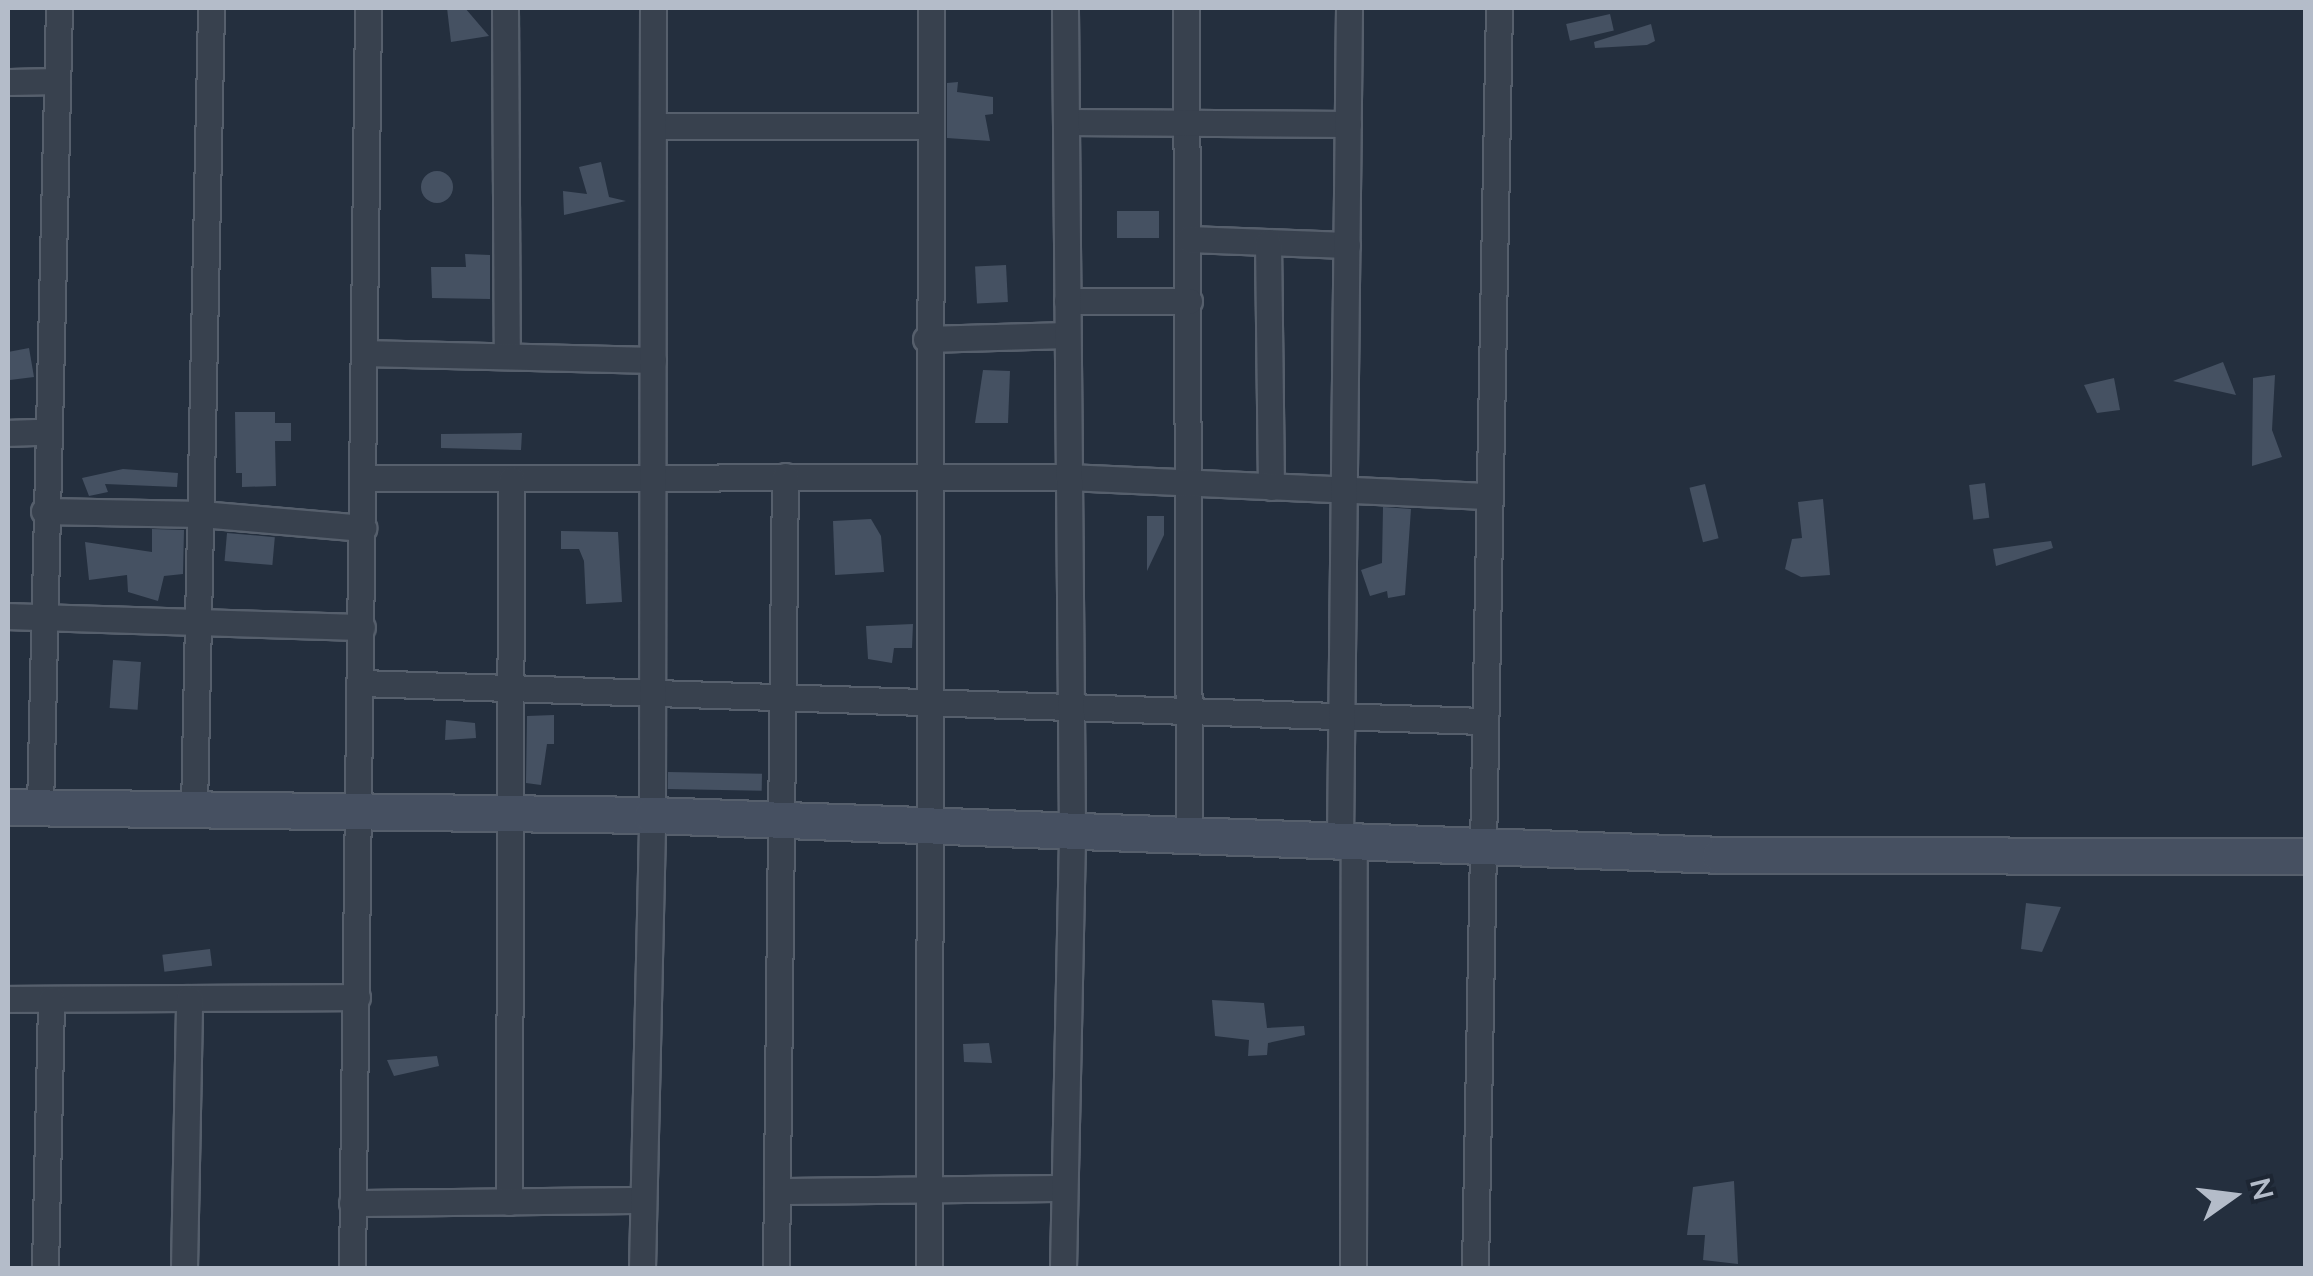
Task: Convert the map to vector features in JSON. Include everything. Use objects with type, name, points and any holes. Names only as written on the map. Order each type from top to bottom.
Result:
[{"type":"street","points":[[60,8],[42,617],[24,808],[358,808],[652,815],[1720,855],[2306,856]]},
{"type":"street","points":[[194,808],[211,8]]},
{"type":"street","points":[[352,1268],[368,8]]},
{"type":"street","points":[[506,8],[508,356]]},
{"type":"street","points":[[642,1268],[652,815],[653,8]]},
{"type":"street","points":[[928,1268],[933,824],[925,476],[931,8]]},
{"type":"street","points":[[1062,1268],[1072,829],[1065,8]]},
{"type":"street","points":[[1186,8],[1189,834]]},
{"type":"street","points":[[1349,8],[1342,716],[1353,1268]]},
{"type":"street","points":[[1475,1268],[1499,8]]},
{"type":"street","points":[[8,82],[57,82]]},
{"type":"street","points":[[1066,122],[1348,124]]},
{"type":"street","points":[[653,126],[930,126]]},
{"type":"street","points":[[1188,240],[1348,244]]},
{"type":"street","points":[[1268,242],[1270,487]]},
{"type":"street","points":[[1067,301],[1189,300]]},
{"type":"street","points":[[926,339],[1068,335]]},
{"type":"street","points":[[365,353],[652,360]]},
{"type":"street","points":[[8,433],[45,432]]},
{"type":"street","points":[[776,1268],[785,476]]},
{"type":"street","points":[[364,478],[1069,477],[1490,496]]},
{"type":"street","points":[[508,1202],[511,478]]},
{"type":"street","points":[[44,510],[201,514],[363,528]]},
{"type":"street","points":[[8,616],[362,627]]},
{"type":"street","points":[[361,683],[1070,703],[1484,721]]},
{"type":"street","points":[[8,999],[357,997]]},
{"type":"street","points":[[184,1268],[189,998]]},
{"type":"street","points":[[45,1268],[51,999]]},
{"type":"street","points":[[777,1192],[1064,1188]]},
{"type":"street","points":[[352,1203],[643,1200]]},
{"type":"building","points":[[447,8],[465,8],[489,36],[451,42]]},
{"type":"building","points":[[1610,14],[1614,31],[1570,41],[1566,24]]},
{"type":"building","points":[[1651,24],[1655,41],[1647,45],[1595,48],[1594,42]]},
{"type":"building","points":[[958,82],[957,92],[993,97],[993,114],[985,115],[990,141],[947,138],[947,83]]},
{"type":"building","points":[[601,162],[609,197],[626,201],[564,215],[563,191],[587,194],[579,167]]},
{"type":"building","points":[[437,171],[448,176],[453,187],[448,198],[437,203],[426,198],[421,187],[426,176]]},
{"type":"building","points":[[1117,211],[1159,211],[1159,238],[1117,238]]},
{"type":"building","points":[[465,254],[490,255],[490,299],[432,298],[431,267],[466,267]]},
{"type":"building","points":[[1006,265],[1008,302],[977,304],[975,267]]},
{"type":"building","points":[[29,348],[34,377],[10,380],[8,352]]},
{"type":"building","points":[[2223,362],[2236,395],[2173,381]]},
{"type":"building","points":[[983,370],[1010,371],[1008,423],[975,423]]},
{"type":"building","points":[[2275,375],[2272,430],[2282,457],[2252,466],[2253,378]]},
{"type":"building","points":[[2114,378],[2120,410],[2097,413],[2084,385]]},
{"type":"building","points":[[235,412],[275,412],[275,423],[291,423],[291,441],[275,441],[276,486],[242,487],[242,473],[236,473]]},
{"type":"building","points":[[522,433],[521,450],[441,448],[441,434]]},
{"type":"building","points":[[123,469],[178,473],[177,487],[105,484],[108,492],[89,496],[82,478]]},
{"type":"building","points":[[1985,483],[1989,518],[1973,520],[1969,485]]},
{"type":"building","points":[[1705,484],[1719,538],[1703,542],[1689,488]]},
{"type":"building","points":[[1823,499],[1830,575],[1801,577],[1785,569],[1792,539],[1802,538],[1798,502]]},
{"type":"building","points":[[1383,507],[1411,509],[1405,595],[1388,598],[1387,591],[1370,596],[1361,570],[1382,563]]},
{"type":"building","points":[[1147,516],[1164,516],[1164,535],[1147,571]]},
{"type":"building","points":[[871,519],[881,536],[884,572],[835,575],[833,521]]},
{"type":"building","points":[[152,529],[184,530],[183,574],[164,576],[158,601],[128,592],[127,575],[89,580],[85,542],[152,552]]},
{"type":"building","points":[[561,531],[618,532],[622,602],[586,604],[584,561],[579,549],[561,549]]},
{"type":"building","points":[[227,533],[275,537],[272,565],[225,561]]},
{"type":"building","points":[[2051,541],[2053,548],[1996,566],[1993,549]]},
{"type":"building","points":[[913,624],[912,648],[894,648],[892,663],[868,659],[866,626]]},
{"type":"building","points":[[113,660],[141,662],[138,710],[110,708]]},
{"type":"building","points":[[554,715],[554,744],[547,744],[541,785],[526,783],[527,716]]},
{"type":"building","points":[[446,720],[475,723],[476,738],[445,740]]},
{"type":"building","points":[[668,772],[762,774],[762,791],[668,789]]},
{"type":"building","points":[[2026,903],[2061,907],[2042,952],[2021,949]]},
{"type":"building","points":[[210,949],[212,966],[164,972],[162,955]]},
{"type":"building","points":[[1212,1000],[1264,1003],[1267,1028],[1304,1026],[1305,1035],[1268,1043],[1267,1055],[1248,1056],[1249,1040],[1215,1036]]},
{"type":"building","points":[[989,1043],[992,1063],[964,1062],[963,1044]]},
{"type":"building","points":[[437,1056],[439,1066],[394,1076],[387,1060]]},
{"type":"building","points":[[1734,1181],[1738,1264],[1703,1260],[1705,1235],[1687,1235],[1693,1187]]}]
